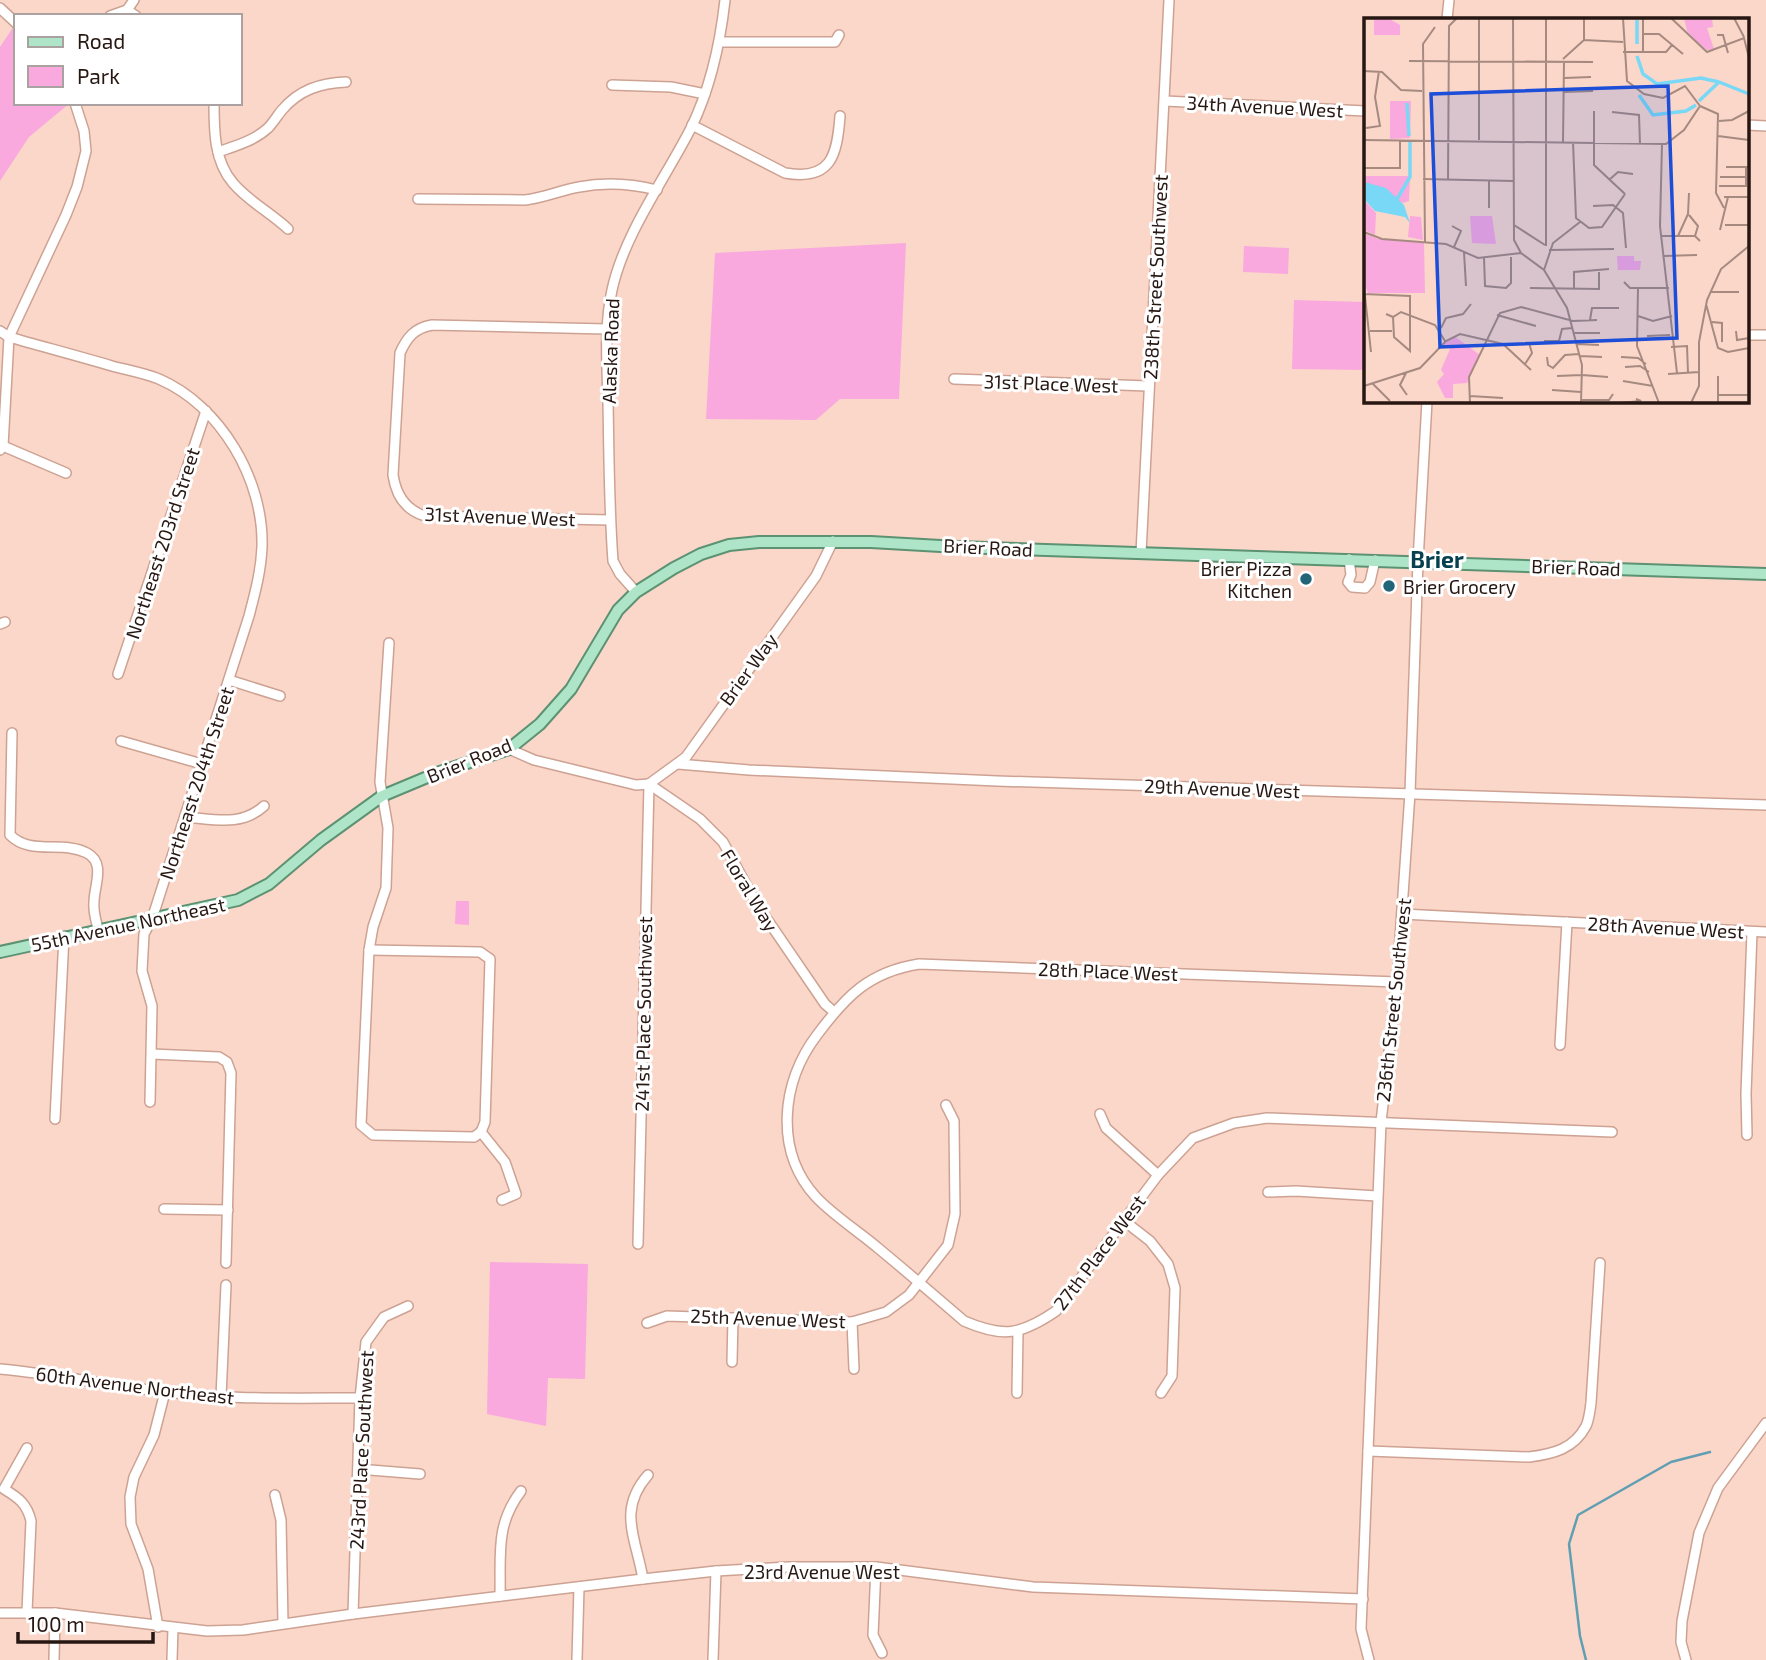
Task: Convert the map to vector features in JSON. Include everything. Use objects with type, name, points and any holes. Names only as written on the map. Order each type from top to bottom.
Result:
[{"type":"main road","name":"Brier Road","points":[[321,840],[382,796],[437,773],[509,749],[540,724],[571,689],[608,623],[636,592],[701,554],[729,545],[759,541],[833,541],[1141,554],[1766,574]]},
{"type":"main road","name":"55th Avenue Northeast","points":[[0,952],[64,936],[214,906],[252,894],[321,840]]},
{"type":"street","points":[[116,14],[127,10],[134,0]]},
{"type":"street","name":"Alaska Road","points":[[636,592],[620,574],[613,561],[607,329],[612,289],[628,244],[692,125],[705,94],[720,42],[725,0]]},
{"type":"street","name":"238th Street Southwest","points":[[1141,554],[1169,0]]},
{"type":"street","points":[[1447,18],[1448,0]]},
{"type":"street","points":[[0,8],[14,21]]},
{"type":"street","points":[[127,10],[133,14]]},
{"type":"street","points":[[720,42],[835,43],[839,35]]},
{"type":"street","points":[[218,152],[260,134],[293,98],[310,88],[326,83],[346,82]]},
{"type":"street","points":[[612,85],[671,86],[705,94]]},
{"type":"street","name":"34th Avenue West","points":[[1165,101],[1364,111]]},
{"type":"street","points":[[66,473],[1,448],[9,337],[77,187],[86,143],[76,105]]},
{"type":"street","points":[[214,105],[214,130],[225,172],[234,185],[288,229]]},
{"type":"street","points":[[692,125],[785,173],[799,176],[814,174],[829,165],[838,145],[840,116]]},
{"type":"street","points":[[1748,125],[1766,126]]},
{"type":"street","points":[[418,199],[525,200],[542,198],[578,187],[604,184],[657,190]]},
{"type":"street","name":"31st Avenue West","points":[[607,329],[432,325],[414,332],[400,353],[393,475],[398,495],[407,508],[425,516],[610,520]]},
{"type":"street","name":"Northeast 204th Street","points":[[0,331],[9,337],[158,379],[188,394],[223,432],[243,465],[255,496],[260,519],[262,546],[255,594],[152,919],[144,933],[142,971],[152,1006],[150,1102]]},
{"type":"street","points":[[1748,335],[1766,335]]},
{"type":"street","name":"31st Place West","points":[[954,379],[1148,386]]},
{"type":"street","name":"236th Street Southwest","points":[[1369,1660],[1361,1629],[1377,1196],[1381,1122],[1397,982],[1410,793],[1427,402]]},
{"type":"street","name":"Northeast 203rd Street","points":[[118,674],[206,411]]},
{"type":"street","name":"Brier Way","points":[[649,784],[686,757],[816,576],[833,541]]},
{"type":"street","points":[[1349,559],[1349,582],[1352,587],[1365,587],[1370,582],[1375,560]]},
{"type":"street","points":[[369,950],[480,952],[490,959],[485,1122],[481,1132],[474,1136],[373,1135],[361,1125],[369,950],[373,927],[386,888],[388,828],[380,782],[389,643]]},
{"type":"street","points":[[229,680],[280,696]]},
{"type":"street","points":[[12,733],[10,835],[17,842],[32,847],[53,846],[85,852],[93,858],[99,881],[93,900],[99,929]]},
{"type":"street","points":[[121,741],[202,764]]},
{"type":"street","points":[[509,749],[534,760],[636,785],[649,784]]},
{"type":"street","name":"29th Avenue West","points":[[678,764],[749,771],[997,781],[1766,805]]},
{"type":"street","name":"Floral Way","points":[[649,784],[700,819],[723,842],[756,903],[780,940],[825,1004],[834,1012]]},
{"type":"street","name":"241st Place Southwest","points":[[638,1244],[649,784]]},
{"type":"street","points":[[185,817],[237,820],[253,816],[264,806]]},
{"type":"street","name":"28th Avenue West","points":[[1402,914],[1766,932]]},
{"type":"street","name":"28th Avenue West","points":[[1560,1045],[1567,922]]},
{"type":"street","points":[[1747,1135],[1752,932]]},
{"type":"street","points":[[55,1119],[64,936]]},
{"type":"street","name":"28th Place West","points":[[834,1012],[877,976],[895,968],[919,964],[1397,982]]},
{"type":"street","points":[[834,1012],[814,1038],[794,1074],[788,1103],[787,1130],[794,1163],[816,1196],[964,1321],[988,1331],[1018,1332],[1017,1393]]},
{"type":"street","points":[[152,1054],[219,1057],[227,1062],[231,1073],[226,1263]]},
{"type":"street","name":"25th Avenue West","points":[[647,1323],[667,1316],[852,1322],[886,1312],[909,1295],[948,1245],[955,1214],[954,1121],[946,1105]]},
{"type":"street","points":[[1100,1114],[1107,1128],[1158,1175]]},
{"type":"street","name":"27th Place West","points":[[1018,1332],[1040,1323],[1056,1311],[1158,1175],[1193,1138],[1234,1123],[1267,1118],[1612,1132]]},
{"type":"street","points":[[481,1132],[505,1161],[516,1194],[502,1200]]},
{"type":"street","points":[[1268,1192],[1377,1196]]},
{"type":"street","points":[[164,1209],[228,1210]]},
{"type":"street","points":[[1123,1220],[1150,1241],[1168,1264],[1175,1288],[1172,1377],[1161,1393]]},
{"type":"street","points":[[1368,1451],[1529,1457],[1556,1454],[1569,1445],[1586,1426],[1591,1403],[1600,1264]]},
{"type":"street","points":[[221,1397],[226,1285]]},
{"type":"street","name":"243rd Place Southwest","points":[[353,1614],[360,1398],[366,1342],[384,1317],[408,1306]]},
{"type":"street","points":[[732,1362],[733,1318]]},
{"type":"street","points":[[852,1322],[853,1369]]},
{"type":"street","name":"60th Avenue Northeast","points":[[0,1370],[46,1373],[165,1392],[221,1397],[360,1398]]},
{"type":"street","points":[[158,1627],[148,1569],[131,1524],[130,1497],[134,1477],[155,1435],[165,1392]]},
{"type":"street","points":[[1686,1660],[1681,1642],[1682,1621],[1699,1533],[1718,1489],[1766,1423]]},
{"type":"street","points":[[27,1448],[2,1488],[21,1500],[31,1521],[27,1612]]},
{"type":"street","points":[[358,1469],[420,1474]]},
{"type":"street","points":[[643,1579],[630,1521],[632,1498],[648,1475]]},
{"type":"street","points":[[500,1596],[501,1535],[505,1516],[521,1491]]},
{"type":"street","points":[[275,1495],[281,1520],[283,1623]]},
{"type":"street","name":"23rd Avenue West","points":[[0,1613],[55,1614],[158,1627],[226,1631],[643,1579],[788,1567],[876,1567],[1033,1587],[1363,1599]]},
{"type":"street","points":[[876,1567],[873,1636],[882,1653]]},
{"type":"street","points":[[713,1660],[716,1571]]},
{"type":"street","points":[[578,1660],[579,1587]]},
{"type":"street","points":[[54,1660],[55,1614]]},
{"type":"street","points":[[172,1660],[173,1628]]},
{"type":"green space","points":[[14,26],[14,105],[68,105],[29,137],[0,181],[0,47]]},
{"type":"green space","points":[[906,243],[899,399],[840,399],[816,420],[706,419],[715,253]]},
{"type":"green space","points":[[1244,246],[1289,248],[1288,274],[1243,272]]},
{"type":"green space","points":[[1294,300],[1364,302],[1364,370],[1292,369]]},
{"type":"green space","points":[[456,901],[469,901],[469,925],[455,924]]},
{"type":"green space","points":[[490,1262],[588,1264],[585,1379],[548,1378],[546,1426],[487,1414]]},
{"type":"waterway","points":[[1586,1660],[1580,1636],[1569,1544],[1578,1515],[1671,1462],[1710,1452]]},
{"type":"place","name":"Brier Pizza Kitchen","points":[[1306,579]]},
{"type":"place","name":"Brier Grocery","points":[[1389,586]]},
{"type":"district","name":"Brier","points":[[1437,559]]}]
